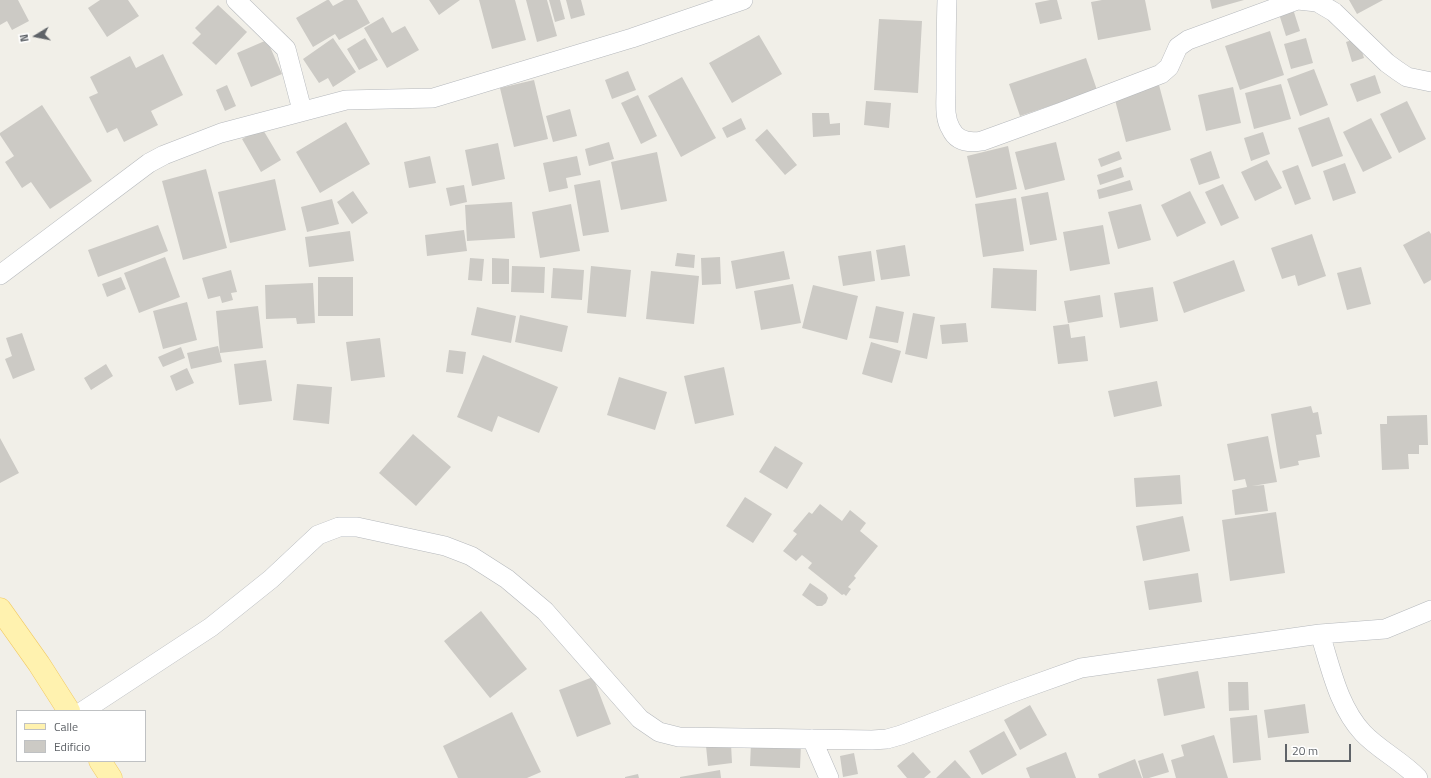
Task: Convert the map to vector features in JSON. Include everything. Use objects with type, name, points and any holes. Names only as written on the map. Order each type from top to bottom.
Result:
[{"type":"main road","points":[[0,609],[39,664],[68,710]]},
{"type":"main road","points":[[101,762],[111,778]]},
{"type":"street","points":[[236,0],[286,49],[302,110]]},
{"type":"street","points":[[0,274],[156,159],[221,134],[302,110],[346,100],[433,98],[632,38],[743,0]]},
{"type":"street","points":[[947,0],[947,118],[951,130],[958,138],[969,143],[982,141],[1026,126],[1161,74],[1169,67],[1178,47],[1188,40],[1298,0],[1317,2],[1334,12],[1387,63],[1398,71],[1408,77],[1431,82]]},
{"type":"street","points":[[85,710],[211,627],[271,579],[318,535],[339,527],[357,527],[445,546],[471,556],[506,579],[545,612],[640,719],[659,732],[678,737],[888,739],[1081,668],[1320,634],[1385,629],[1431,610]]},
{"type":"street","points":[[1320,634],[1340,697],[1352,719],[1364,734],[1418,778]]},
{"type":"street","points":[[812,739],[829,778]]},
{"type":"building","points":[[0,0],[18,0],[29,21],[12,30],[7,21],[0,25]]},
{"type":"building","points":[[100,0],[128,0],[139,16],[107,37],[88,8]]},
{"type":"building","points":[[329,0],[333,6],[344,0],[357,0],[370,23],[339,40],[335,34],[313,47],[296,18]]},
{"type":"building","points":[[429,0],[460,0],[439,15]]},
{"type":"building","points":[[479,0],[515,0],[526,40],[492,49]]},
{"type":"building","points":[[526,0],[547,0],[557,36],[537,42]]},
{"type":"building","points":[[549,0],[560,0],[565,19],[555,22]]},
{"type":"building","points":[[566,0],[581,0],[585,15],[571,19]]},
{"type":"building","points":[[1057,0],[1062,19],[1040,24],[1035,3]]},
{"type":"building","points":[[1102,0],[1145,0],[1151,30],[1098,40],[1091,2]]},
{"type":"building","points":[[1210,0],[1244,0],[1212,9]]},
{"type":"building","points":[[1349,0],[1383,0],[1357,14]]},
{"type":"building","points":[[218,5],[247,32],[216,65],[192,43],[201,34],[195,28]]},
{"type":"building","points":[[1293,9],[1300,31],[1286,36],[1279,14]]},
{"type":"building","points":[[383,17],[392,33],[405,26],[419,50],[387,68],[364,28]]},
{"type":"building","points":[[879,19],[922,21],[918,93],[874,90]]},
{"type":"building","points":[[1270,31],[1284,75],[1240,90],[1225,46]]},
{"type":"building","points":[[759,35],[782,74],[732,103],[709,63]]},
{"type":"building","points":[[333,38],[356,72],[333,87],[328,78],[319,83],[303,59]]},
{"type":"building","points":[[365,38],[378,60],[359,70],[347,49]]},
{"type":"building","points":[[1306,38],[1313,63],[1291,69],[1284,44]]},
{"type":"building","points":[[1358,38],[1364,58],[1352,62],[1346,42]]},
{"type":"building","points":[[267,40],[282,74],[251,87],[237,53]]},
{"type":"building","points":[[163,54],[183,95],[151,111],[158,125],[124,142],[117,128],[107,133],[89,97],[98,93],[90,77],[130,56],[136,68]]},
{"type":"building","points":[[1086,58],[1097,90],[1020,116],[1009,84]]},
{"type":"building","points":[[1314,69],[1328,105],[1300,116],[1287,79]]},
{"type":"building","points":[[628,71],[636,90],[612,99],[605,80]]},
{"type":"building","points":[[1375,75],[1381,93],[1357,102],[1350,84]]},
{"type":"building","points":[[682,77],[716,138],[681,157],[648,96]]},
{"type":"building","points":[[534,80],[548,139],[514,147],[500,88]]},
{"type":"building","points":[[1281,84],[1291,119],[1254,129],[1245,93]]},
{"type":"building","points":[[227,85],[236,106],[225,111],[216,90]]},
{"type":"building","points":[[1159,85],[1171,130],[1126,142],[1114,96]]},
{"type":"building","points":[[1233,87],[1241,123],[1206,131],[1198,95]]},
{"type":"building","points":[[638,95],[657,136],[641,144],[621,103]]},
{"type":"building","points":[[866,101],[891,103],[889,128],[864,125]]},
{"type":"building","points":[[1407,101],[1426,139],[1399,153],[1380,114]]},
{"type":"building","points":[[42,105],[92,181],[50,209],[31,182],[22,188],[5,162],[14,156],[0,135],[0,133]]},
{"type":"building","points":[[570,109],[577,136],[553,142],[546,116]]},
{"type":"building","points":[[812,113],[829,113],[830,124],[840,123],[840,135],[813,137]]},
{"type":"building","points":[[1329,117],[1343,156],[1312,167],[1298,128]]},
{"type":"building","points":[[741,118],[746,129],[727,138],[722,128]]},
{"type":"building","points":[[1371,118],[1392,158],[1363,172],[1343,132]]},
{"type":"building","points":[[346,122],[370,164],[320,193],[296,152]]},
{"type":"building","points":[[262,128],[281,160],[261,172],[242,139]]},
{"type":"building","points":[[767,129],[797,165],[785,175],[755,140]]},
{"type":"building","points":[[1263,132],[1270,154],[1251,161],[1244,138]]},
{"type":"building","points":[[609,142],[614,159],[589,166],[585,149]]},
{"type":"building","points":[[1056,142],[1065,180],[1025,190],[1015,152]]},
{"type":"building","points":[[498,143],[505,179],[472,186],[465,150]]},
{"type":"building","points":[[1008,146],[1017,189],[976,198],[967,156]]},
{"type":"building","points":[[1119,151],[1122,159],[1101,167],[1098,159]]},
{"type":"building","points":[[1211,151],[1220,178],[1199,185],[1190,159]]},
{"type":"building","points":[[657,152],[667,201],[621,210],[611,162]]},
{"type":"building","points":[[430,156],[436,183],[409,188],[404,162]]},
{"type":"building","points":[[577,156],[581,175],[566,178],[568,188],[549,192],[543,163]]},
{"type":"building","points":[[1267,160],[1282,188],[1255,201],[1241,172]]},
{"type":"building","points":[[1345,163],[1356,193],[1333,201],[1323,171]]},
{"type":"building","points":[[1298,165],[1311,199],[1295,205],[1282,171]]},
{"type":"building","points":[[1121,167],[1124,177],[1100,185],[1097,175]]},
{"type":"building","points":[[206,169],[227,248],[183,260],[162,181]]},
{"type":"building","points":[[275,179],[286,230],[230,243],[218,192]]},
{"type":"building","points":[[600,180],[609,232],[583,236],[574,185]]},
{"type":"building","points":[[1130,180],[1133,190],[1099,199],[1097,190]]},
{"type":"building","points":[[1223,184],[1239,218],[1221,226],[1205,192]]},
{"type":"building","points":[[464,185],[467,202],[450,206],[446,188]]},
{"type":"building","points":[[353,191],[368,213],[352,224],[337,202]]},
{"type":"building","points":[[1190,191],[1206,223],[1177,237],[1161,205]]},
{"type":"building","points":[[1048,192],[1057,240],[1030,245],[1021,197]]},
{"type":"building","points":[[1016,198],[1024,251],[983,257],[975,204]]},
{"type":"building","points":[[332,199],[339,224],[307,232],[301,207]]},
{"type":"building","points":[[512,202],[515,238],[467,241],[465,205]]},
{"type":"building","points":[[571,204],[580,251],[540,258],[532,212]]},
{"type":"building","points":[[1141,204],[1151,240],[1118,249],[1108,212]]},
{"type":"building","points":[[158,225],[168,251],[98,277],[88,250]]},
{"type":"building","points":[[1103,225],[1110,264],[1070,271],[1063,232]]},
{"type":"building","points":[[464,230],[467,251],[427,256],[425,235]]},
{"type":"building","points":[[350,231],[354,261],[309,267],[305,237]]},
{"type":"building","points":[[1429,231],[1431,234],[1431,280],[1424,284],[1403,245]]},
{"type":"building","points":[[1312,234],[1326,276],[1298,286],[1295,275],[1282,279],[1271,248]]},
{"type":"building","points":[[905,245],[910,276],[881,280],[876,250]]},
{"type":"building","points":[[784,251],[790,279],[736,289],[731,261]]},
{"type":"building","points":[[871,251],[875,281],[843,286],[838,256]]},
{"type":"building","points":[[677,253],[695,255],[694,268],[675,266]]},
{"type":"building","points":[[165,257],[180,297],[139,313],[124,273]]},
{"type":"building","points":[[720,257],[721,284],[702,285],[701,258]]},
{"type":"building","points":[[470,258],[484,259],[482,281],[468,280]]},
{"type":"building","points":[[492,258],[509,259],[509,284],[492,284]]},
{"type":"building","points":[[1234,260],[1245,291],[1184,313],[1173,282]]},
{"type":"building","points":[[512,266],[545,267],[544,293],[511,292]]},
{"type":"building","points":[[591,266],[631,270],[626,317],[587,313]]},
{"type":"building","points":[[1361,267],[1371,304],[1347,310],[1337,273]]},
{"type":"building","points":[[553,268],[584,270],[582,300],[551,298]]},
{"type":"building","points":[[993,268],[1037,270],[1036,311],[991,308]]},
{"type":"building","points":[[231,270],[237,292],[231,293],[233,300],[222,303],[220,296],[208,299],[202,278]]},
{"type":"building","points":[[651,271],[699,276],[694,324],[646,319]]},
{"type":"building","points":[[121,277],[126,289],[107,297],[102,284]]},
{"type":"building","points":[[318,277],[353,277],[353,316],[318,316]]},
{"type":"building","points":[[313,283],[315,323],[297,324],[296,318],[266,319],[265,285]]},
{"type":"building","points":[[793,284],[801,323],[761,330],[754,291]]},
{"type":"building","points":[[813,285],[858,296],[847,340],[802,328]]},
{"type":"building","points":[[1153,287],[1158,321],[1120,328],[1114,293]]},
{"type":"building","points":[[1100,295],[1103,317],[1068,323],[1064,301]]},
{"type":"building","points":[[187,302],[197,340],[163,349],[153,311]]},
{"type":"building","points":[[258,306],[263,348],[220,353],[216,311]]},
{"type":"building","points":[[876,306],[904,312],[898,343],[869,338]]},
{"type":"building","points":[[477,307],[516,316],[511,343],[471,335]]},
{"type":"building","points":[[913,313],[935,317],[927,359],[905,354]]},
{"type":"building","points":[[520,315],[568,326],[562,352],[515,342]]},
{"type":"building","points":[[966,323],[968,342],[942,344],[940,325]]},
{"type":"building","points":[[1069,324],[1071,338],[1085,336],[1088,361],[1058,364],[1053,326]]},
{"type":"building","points":[[22,333],[35,370],[13,379],[5,359],[12,356],[6,338]]},
{"type":"building","points":[[380,338],[385,377],[351,381],[346,342]]},
{"type":"building","points":[[871,342],[901,351],[892,383],[862,374]]},
{"type":"building","points":[[218,346],[222,362],[191,369],[187,353]]},
{"type":"building","points":[[181,347],[185,358],[163,367],[158,357]]},
{"type":"building","points":[[449,350],[466,352],[463,374],[446,372]]},
{"type":"building","points":[[483,355],[558,387],[539,433],[498,416],[492,432],[457,417]]},
{"type":"building","points":[[266,360],[272,401],[239,405],[234,364]]},
{"type":"building","points":[[106,364],[113,376],[91,390],[84,378]]},
{"type":"building","points":[[724,367],[734,415],[695,424],[684,376]]},
{"type":"building","points":[[187,368],[194,383],[176,391],[170,376]]},
{"type":"building","points":[[619,377],[667,392],[655,430],[607,415]]},
{"type":"building","points":[[1157,381],[1162,406],[1114,417],[1108,391]]},
{"type":"building","points":[[297,384],[332,387],[329,424],[293,420]]},
{"type":"building","points":[[1311,406],[1313,413],[1318,412],[1322,434],[1316,435],[1320,457],[1298,461],[1299,465],[1280,469],[1271,414]]},
{"type":"building","points":[[1427,415],[1428,445],[1419,445],[1419,454],[1408,454],[1409,469],[1382,470],[1380,424],[1387,424],[1387,416]]},
{"type":"building","points":[[413,434],[451,467],[416,506],[379,473]]},
{"type":"building","points":[[1268,436],[1277,482],[1252,486],[1264,485],[1268,511],[1235,515],[1232,490],[1247,487],[1245,479],[1234,481],[1227,444]]},
{"type":"building","points":[[0,438],[19,473],[0,483]]},
{"type":"building","points":[[775,446],[803,463],[787,489],[759,472]]},
{"type":"building","points":[[1180,475],[1182,504],[1136,507],[1134,478]]},
{"type":"building","points":[[745,497],[772,514],[753,543],[726,526]]},
{"type":"building","points":[[820,504],[842,521],[850,510],[866,523],[860,531],[878,546],[854,576],[856,578],[848,587],[851,589],[846,596],[844,594],[842,595],[808,568],[812,563],[802,555],[796,561],[783,551],[797,534],[793,531],[809,512],[812,514]]},
{"type":"building","points":[[1276,512],[1285,573],[1230,581],[1222,520]]},
{"type":"building","points":[[1183,516],[1190,551],[1143,561],[1136,526]]},
{"type":"building","points":[[1198,573],[1202,602],[1149,610],[1144,581]]},
{"type":"building","points":[[810,583],[826,594],[828,598],[826,603],[822,606],[817,606],[802,595]]},
{"type":"building","points":[[481,611],[527,669],[490,698],[444,641]]},
{"type":"building","points":[[1198,671],[1205,708],[1164,716],[1157,679]]},
{"type":"building","points":[[593,677],[611,724],[577,737],[559,690]]},
{"type":"building","points":[[1228,682],[1248,682],[1249,710],[1229,711]]},
{"type":"building","points":[[1305,704],[1309,733],[1268,738],[1264,710]]},
{"type":"building","points":[[1030,705],[1047,735],[1020,750],[1004,720]]},
{"type":"building","points":[[512,712],[541,772],[527,778],[458,778],[443,746]]},
{"type":"building","points":[[1257,715],[1261,760],[1233,763],[1230,718]]},
{"type":"building","points":[[1004,731],[1017,755],[982,775],[969,751]]},
{"type":"building","points":[[1214,735],[1228,778],[1176,778],[1171,760],[1184,756],[1181,745]]},
{"type":"building","points":[[751,743],[801,745],[800,768],[750,766]]},
{"type":"building","points":[[731,744],[732,763],[708,766],[706,746]]},
{"type":"building","points":[[913,752],[931,772],[924,778],[907,778],[897,766]]},
{"type":"building","points":[[1066,752],[1076,778],[1030,778],[1026,768]]},
{"type":"building","points":[[854,753],[858,774],[843,777],[840,756]]},
{"type":"building","points":[[1163,753],[1169,772],[1149,778],[1143,778],[1138,761]]},
{"type":"building","points":[[1135,759],[1142,778],[1099,778],[1098,774]]},
{"type":"building","points":[[955,760],[971,778],[936,778]]},
{"type":"building","points":[[720,770],[721,778],[680,778],[680,777]]},
{"type":"building","points":[[638,774],[639,778],[625,778],[625,777]]}]
